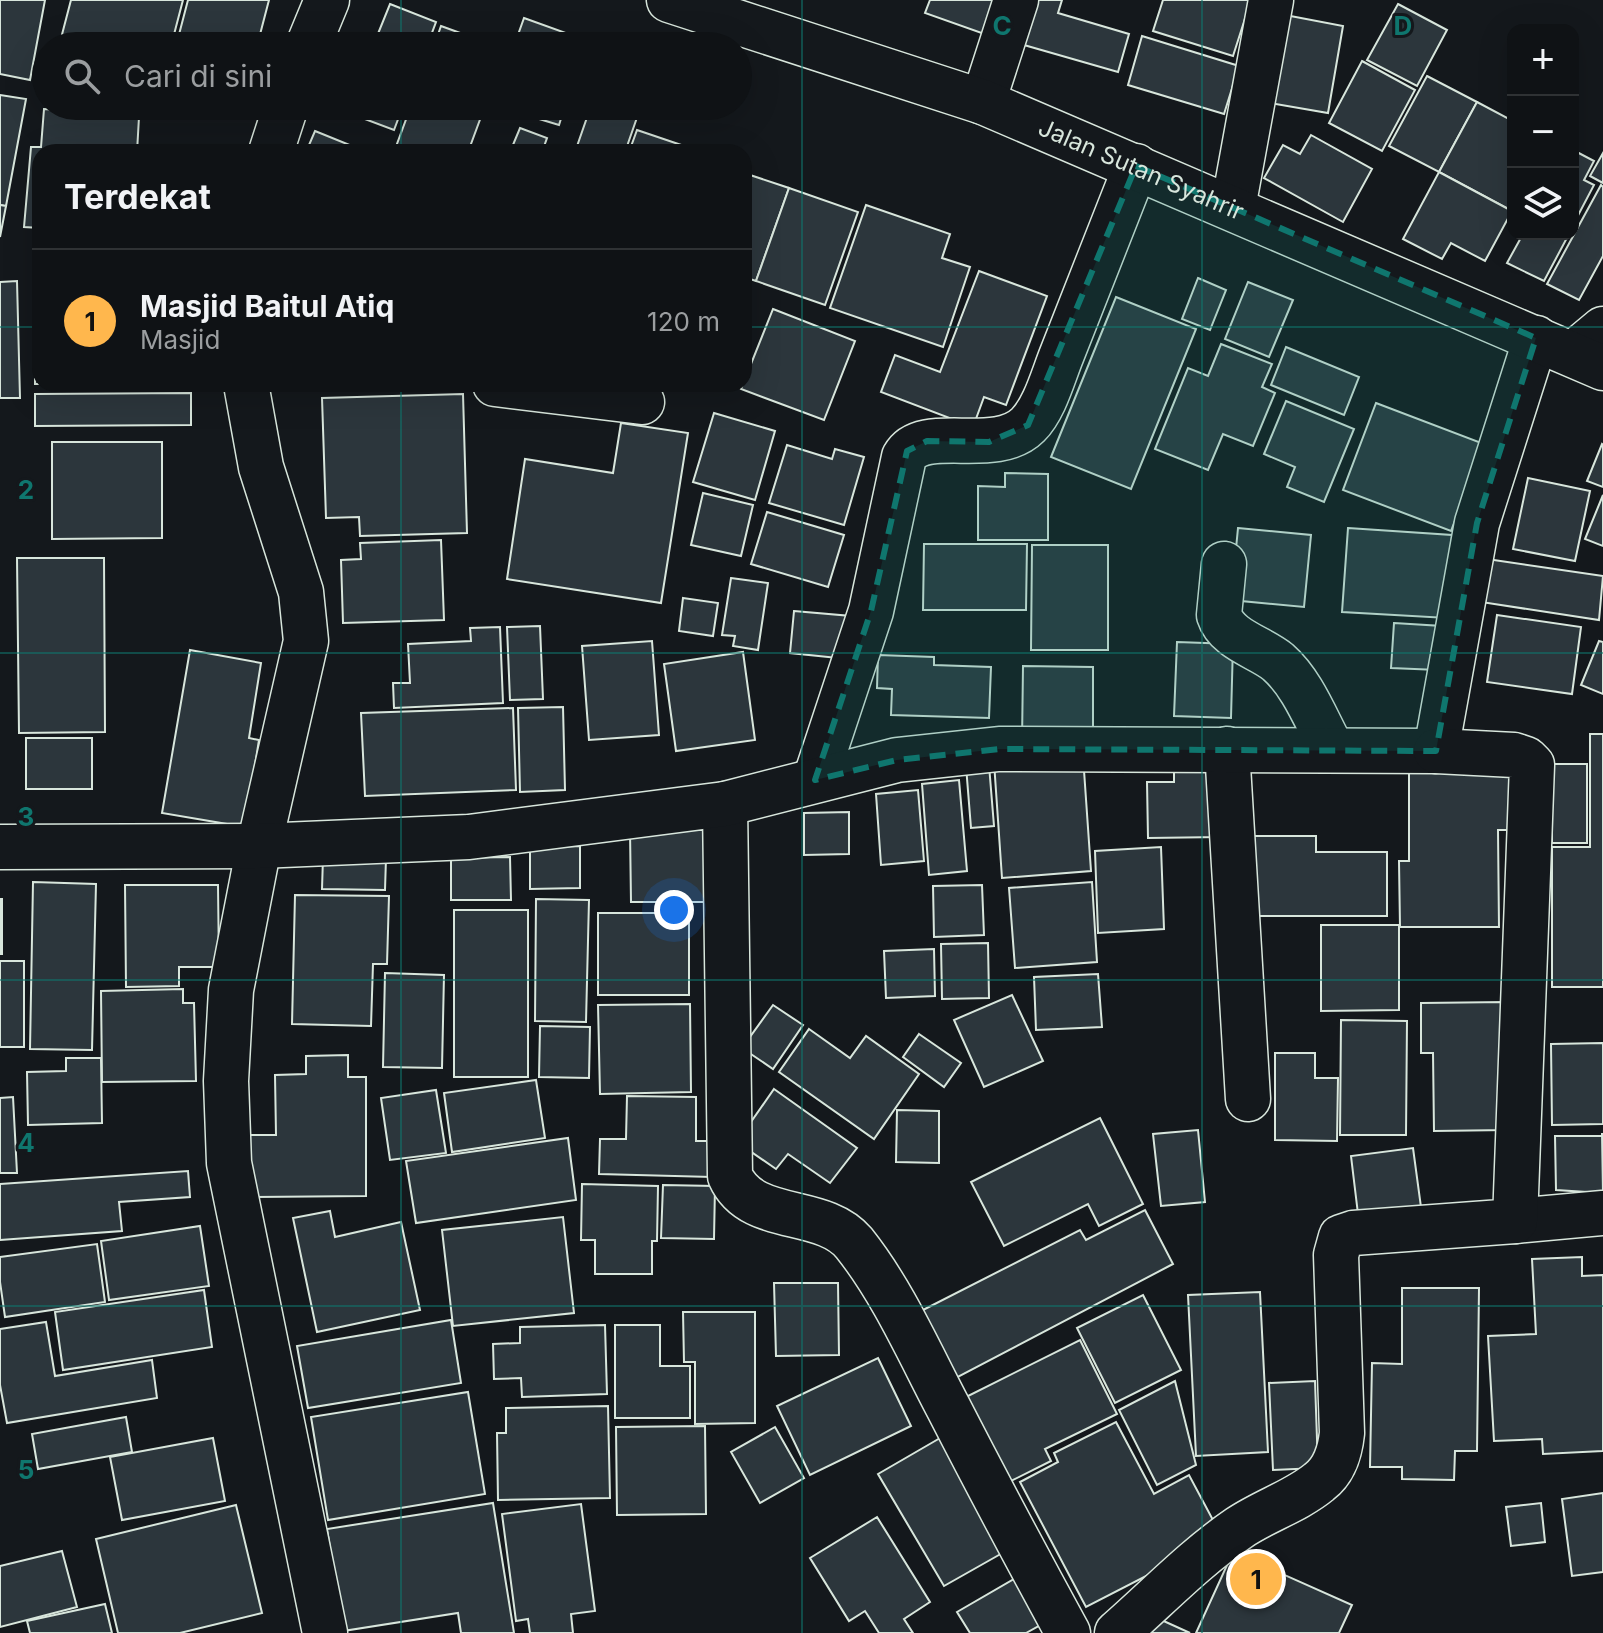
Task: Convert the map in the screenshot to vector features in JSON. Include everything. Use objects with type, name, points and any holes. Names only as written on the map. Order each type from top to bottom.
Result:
[{"type":"street","points":[[314,32],[327,0]]},
{"type":"street","name":"Jalan Sutan Syahrir","points":[[669,0],[983,102],[1233,208],[1579,347]]},
{"type":"street","points":[[983,102],[1016,0]]},
{"type":"street","points":[[1233,208],[1271,0]]},
{"type":"street","points":[[274,144],[281,120]]},
{"type":"street","points":[[815,780],[871,611],[904,457],[916,444],[927,441],[989,442],[1009,436],[1028,425],[1037,413],[1054,373],[1136,166]]},
{"type":"street","points":[[1436,751],[1477,523],[1579,347]]},
{"type":"street","points":[[247,392],[261,467],[301,592],[306,641],[259,846],[231,990],[226,1081],[229,1163],[325,1633]]},
{"type":"street","points":[[560,392],[642,402]]},
{"type":"street","points":[[1224,564],[1221,621],[1246,643],[1278,662],[1298,686],[1332,749]]},
{"type":"street","points":[[0,847],[259,846],[469,837],[725,804],[897,760],[999,749],[1332,749],[1514,755],[1532,765],[1515,1221]]},
{"type":"street","points":[[1227,749],[1248,1099]]},
{"type":"street","points":[[725,804],[730,1176],[735,1187],[750,1202],[834,1227],[853,1242],[897,1308],[1068,1633]]},
{"type":"street","points":[[1117,1633],[1229,1535],[1319,1482],[1331,1469],[1340,1451],[1342,1433],[1336,1255],[1341,1237],[1353,1233],[1603,1213]]},
{"type":"highlighted area","points":[[1136,166],[1536,338],[1477,523],[1436,751],[999,749],[897,760],[815,780],[871,611],[907,451],[927,441],[989,442],[1028,425]]},
{"type":"building","points":[[0,0],[45,0],[39,32],[32,32],[30,80],[0,74]]},
{"type":"building","points":[[71,0],[183,0],[175,32],[63,32]]},
{"type":"building","points":[[188,0],[269,0],[261,32],[180,32]]},
{"type":"building","points":[[930,0],[1003,0],[990,36],[925,13]]},
{"type":"building","points":[[1036,0],[1062,0],[1058,13],[1129,34],[1118,72],[1024,45]]},
{"type":"building","points":[[1163,0],[1251,0],[1233,56],[1153,31]]},
{"type":"building","points":[[390,4],[436,22],[432,32],[379,32]]},
{"type":"building","points":[[1398,4],[1447,30],[1417,86],[1367,60]]},
{"type":"building","points":[[1280,14],[1343,26],[1328,113],[1264,102]]},
{"type":"building","points":[[524,18],[563,32],[519,32]]},
{"type":"building","points":[[441,26],[458,32],[439,32]]},
{"type":"building","points":[[1142,36],[1239,66],[1224,114],[1128,85]]},
{"type":"building","points":[[1362,61],[1415,90],[1382,151],[1329,123]]},
{"type":"building","points":[[1427,76],[1477,102],[1439,172],[1389,146]]},
{"type":"building","points":[[0,95],[26,99],[6,206],[0,205]]},
{"type":"building","points":[[1477,102],[1507,118],[1507,208],[1439,172]]},
{"type":"building","points":[[43,120],[139,120],[137,144],[41,144]]},
{"type":"building","points":[[367,120],[398,120],[394,130]]},
{"type":"building","points":[[406,120],[480,120],[471,144],[397,144]]},
{"type":"building","points":[[542,120],[561,120],[559,125]]},
{"type":"building","points":[[586,120],[636,120],[628,144],[578,144]]},
{"type":"building","points":[[520,128],[547,138],[545,144],[513,144]]},
{"type":"building","points":[[637,130],[678,144],[632,144]]},
{"type":"building","points":[[315,131],[347,144],[309,144]]},
{"type":"building","points":[[1311,135],[1372,169],[1343,222],[1264,178],[1283,145],[1300,154]]},
{"type":"building","points":[[32,147],[32,228],[24,227]]},
{"type":"building","points":[[1579,153],[1594,161],[1584,180],[1594,185],[1579,214]]},
{"type":"building","points":[[1603,153],[1603,183],[1590,176]]},
{"type":"building","points":[[1439,172],[1507,208],[1507,220],[1485,261],[1451,243],[1442,259],[1403,239]]},
{"type":"building","points":[[752,176],[789,188],[756,281],[752,280]]},
{"type":"building","points":[[1601,185],[1603,256],[1579,300],[1547,284],[1571,240],[1579,240],[1579,225]]},
{"type":"building","points":[[789,188],[858,212],[825,305],[756,281]]},
{"type":"building","points":[[0,205],[6,206],[0,237]]},
{"type":"building","points":[[866,205],[950,234],[942,258],[970,267],[943,347],[830,308]]},
{"type":"building","points":[[1520,240],[1566,240],[1544,281],[1507,263]]},
{"type":"building","points":[[979,271],[1047,296],[1006,405],[984,397],[973,427],[881,392],[895,355],[940,372]]},
{"type":"building","points":[[1198,278],[1226,290],[1210,330],[1182,319]]},
{"type":"building","points":[[17,281],[20,398],[0,398],[0,282]]},
{"type":"building","points":[[1248,282],[1293,300],[1269,357],[1225,339]]},
{"type":"building","points":[[1116,297],[1196,329],[1131,489],[1051,457]]},
{"type":"building","points":[[773,309],[855,341],[824,420],[749,392],[752,392],[752,362]]},
{"type":"building","points":[[1221,344],[1272,364],[1262,387],[1275,393],[1253,446],[1223,434],[1208,470],[1155,449],[1188,368],[1208,376]]},
{"type":"building","points":[[1286,347],[1359,377],[1344,415],[1271,385]]},
{"type":"building","points":[[191,393],[191,425],[35,426],[35,394]]},
{"type":"building","points":[[463,394],[467,533],[360,536],[359,517],[326,518],[322,398]]},
{"type":"building","points":[[1286,401],[1354,429],[1324,502],[1287,487],[1295,467],[1264,454]]},
{"type":"building","points":[[1376,403],[1484,444],[1451,531],[1343,490]]},
{"type":"building","points":[[714,413],[775,431],[755,500],[693,482]]},
{"type":"building","points":[[621,423],[688,433],[661,603],[507,579],[525,459],[613,473]]},
{"type":"building","points":[[52,442],[162,442],[162,538],[52,539]]},
{"type":"building","points":[[787,445],[832,459],[835,449],[864,457],[844,525],[769,503]]},
{"type":"building","points":[[1603,445],[1603,487],[1587,481]]},
{"type":"building","points":[[1005,473],[1048,474],[1048,540],[978,540],[978,486],[1005,487]]},
{"type":"building","points":[[1528,478],[1590,491],[1575,561],[1513,549]]},
{"type":"building","points":[[703,493],[753,505],[741,556],[691,545]]},
{"type":"building","points":[[1603,495],[1603,546],[1585,539]]},
{"type":"building","points":[[767,512],[844,535],[828,587],[751,564]]},
{"type":"building","points":[[1238,528],[1311,535],[1304,607],[1231,600]]},
{"type":"building","points":[[1348,528],[1452,535],[1447,618],[1342,612]]},
{"type":"building","points":[[441,540],[444,620],[343,623],[341,560],[361,559],[360,543]]},
{"type":"building","points":[[924,544],[1027,544],[1026,610],[923,610]]},
{"type":"building","points":[[1032,545],[1108,545],[1108,650],[1031,650]]},
{"type":"building","points":[[17,558],[104,558],[105,732],[19,733]]},
{"type":"building","points":[[1487,559],[1603,576],[1599,620],[1481,602]]},
{"type":"building","points":[[731,578],[768,583],[758,650],[733,646],[735,636],[722,635]]},
{"type":"building","points":[[683,598],[718,603],[713,636],[679,631]]},
{"type":"building","points":[[794,611],[851,616],[847,659],[790,653]]},
{"type":"building","points":[[1497,615],[1581,627],[1572,694],[1487,682]]},
{"type":"building","points":[[1394,623],[1442,626],[1438,670],[1391,668]]},
{"type":"building","points":[[540,626],[543,699],[510,700],[507,627]]},
{"type":"building","points":[[500,627],[503,703],[394,708],[393,683],[410,683],[408,644],[471,641],[470,628]]},
{"type":"building","points":[[652,641],[659,735],[589,740],[582,646]]},
{"type":"building","points":[[1599,641],[1603,642],[1603,694],[1581,685]]},
{"type":"building","points":[[1177,642],[1233,644],[1231,718],[1174,716]]},
{"type":"building","points":[[190,650],[261,663],[249,738],[259,740],[245,827],[162,813]]},
{"type":"building","points":[[743,652],[755,740],[676,751],[664,664]]},
{"type":"building","points":[[878,655],[934,657],[934,665],[991,667],[989,718],[891,715],[892,689],[877,688]]},
{"type":"building","points":[[1023,666],[1093,667],[1093,743],[1022,742]]},
{"type":"building","points":[[563,707],[565,790],[520,792],[518,708]]},
{"type":"building","points":[[513,708],[516,790],[365,796],[361,713]]},
{"type":"building","points":[[1590,734],[1603,734],[1603,987],[1552,987],[1552,847],[1590,847]]},
{"type":"building","points":[[26,738],[92,738],[92,789],[26,789]]},
{"type":"building","points":[[1083,756],[1091,871],[1002,878],[994,762]]},
{"type":"building","points":[[1219,762],[1221,837],[1148,838],[1147,782],[1174,782],[1174,763]]},
{"type":"building","points":[[1552,764],[1587,764],[1587,843],[1552,843]]},
{"type":"building","points":[[989,765],[994,826],[971,828],[966,766]]},
{"type":"building","points":[[1409,771],[1513,771],[1513,830],[1498,830],[1499,927],[1400,927],[1399,861],[1409,861]]},
{"type":"building","points":[[959,780],[967,871],[929,875],[922,784]]},
{"type":"building","points":[[918,790],[924,861],[881,865],[876,794]]},
{"type":"building","points":[[849,812],[849,854],[804,855],[804,813]]},
{"type":"building","points":[[630,830],[715,830],[715,902],[631,902]]},
{"type":"building","points":[[1251,836],[1316,836],[1316,852],[1387,852],[1387,916],[1251,916]]},
{"type":"building","points":[[580,846],[580,888],[530,889],[530,847]]},
{"type":"building","points":[[1161,847],[1164,929],[1098,933],[1095,851]]},
{"type":"building","points":[[323,857],[386,858],[385,890],[322,889]]},
{"type":"building","points":[[510,857],[511,900],[451,900],[451,858]]},
{"type":"building","points":[[33,882],[96,884],[92,1050],[30,1049]]},
{"type":"building","points":[[1092,882],[1097,962],[1015,968],[1009,888]]},
{"type":"building","points":[[125,885],[218,885],[219,967],[179,967],[179,986],[126,987]]},
{"type":"building","points":[[982,885],[984,935],[934,937],[933,886]]},
{"type":"building","points":[[295,895],[389,896],[387,964],[373,964],[371,1026],[292,1024]]},
{"type":"building","points":[[2,899],[2,954],[0,954]]},
{"type":"building","points":[[536,899],[589,900],[586,1022],[535,1021]]},
{"type":"building","points":[[454,910],[528,910],[528,1077],[454,1077]]},
{"type":"building","points":[[598,913],[689,913],[689,995],[598,995]]},
{"type":"building","points":[[1321,925],[1399,925],[1399,1010],[1321,1011]]},
{"type":"building","points":[[988,943],[989,998],[942,999],[941,944]]},
{"type":"building","points":[[934,949],[935,996],[886,998],[884,951]]},
{"type":"building","points":[[0,961],[24,961],[24,1047],[0,1047]]},
{"type":"building","points":[[385,973],[444,975],[442,1068],[383,1067]]},
{"type":"building","points":[[1098,974],[1102,1027],[1036,1030],[1034,977]]},
{"type":"building","points":[[183,989],[183,1003],[194,1003],[196,1081],[102,1082],[101,991]]},
{"type":"building","points":[[1012,995],[1043,1061],[984,1087],[954,1020]]},
{"type":"building","points":[[1506,1002],[1507,1130],[1434,1131],[1433,1053],[1421,1053],[1421,1003]]},
{"type":"building","points":[[690,1004],[691,1092],[600,1094],[598,1005]]},
{"type":"building","points":[[773,1005],[803,1025],[773,1069],[742,1048]]},
{"type":"building","points":[[1341,1020],[1407,1021],[1406,1135],[1340,1135]]},
{"type":"building","points":[[540,1026],[590,1027],[589,1078],[539,1077]]},
{"type":"building","points":[[809,1029],[850,1058],[866,1036],[919,1074],[874,1139],[779,1072]]},
{"type":"building","points":[[919,1034],[961,1063],[944,1087],[903,1057]]},
{"type":"building","points":[[1603,1043],[1603,1124],[1552,1125],[1551,1044]]},
{"type":"building","points":[[1275,1053],[1315,1053],[1315,1078],[1338,1078],[1337,1141],[1275,1140]]},
{"type":"building","points":[[348,1055],[348,1077],[366,1077],[366,1196],[251,1197],[250,1135],[276,1135],[275,1075],[306,1074],[306,1056]]},
{"type":"building","points":[[66,1058],[101,1058],[102,1123],[28,1125],[27,1072],[66,1071]]},
{"type":"building","points":[[536,1080],[545,1138],[452,1152],[444,1093]]},
{"type":"building","points":[[774,1089],[857,1148],[830,1183],[788,1154],[776,1169],[737,1142]]},
{"type":"building","points":[[436,1090],[446,1153],[390,1160],[381,1098]]},
{"type":"building","points":[[627,1096],[696,1097],[696,1141],[712,1141],[712,1177],[599,1174],[600,1139],[626,1139]]},
{"type":"building","points":[[13,1097],[17,1173],[0,1173],[0,1098]]},
{"type":"building","points":[[897,1110],[939,1111],[939,1163],[896,1162]]},
{"type":"building","points":[[1100,1118],[1143,1204],[1099,1226],[1088,1204],[1004,1246],[971,1182]]},
{"type":"building","points":[[1198,1130],[1205,1202],[1161,1206],[1153,1134]]},
{"type":"building","points":[[1602,1133],[1603,1193],[1556,1190],[1555,1136],[1602,1136]]},
{"type":"building","points":[[568,1138],[576,1200],[416,1223],[406,1161]]},
{"type":"building","points":[[1413,1148],[1421,1207],[1358,1214],[1351,1156]]},
{"type":"building","points":[[188,1171],[190,1197],[119,1202],[122,1231],[0,1240],[0,1184]]},
{"type":"building","points":[[582,1184],[658,1186],[657,1241],[652,1241],[652,1274],[595,1274],[595,1240],[581,1240]]},
{"type":"building","points":[[663,1185],[715,1186],[714,1239],[661,1238]]},
{"type":"building","points":[[1145,1210],[1173,1264],[954,1379],[919,1312],[1080,1230],[1086,1240]]},
{"type":"building","points":[[330,1211],[335,1237],[401,1222],[420,1310],[317,1332],[293,1218]]},
{"type":"building","points":[[563,1217],[574,1313],[453,1326],[442,1230]]},
{"type":"building","points":[[200,1226],[209,1286],[109,1300],[101,1241]]},
{"type":"building","points":[[97,1244],[105,1302],[5,1317],[0,1257]]},
{"type":"building","points":[[1582,1257],[1582,1276],[1603,1275],[1603,1451],[1543,1454],[1542,1439],[1494,1441],[1488,1336],[1536,1334],[1532,1259]]},
{"type":"building","points":[[774,1283],[838,1283],[839,1355],[776,1356]]},
{"type":"building","points":[[1402,1288],[1479,1288],[1477,1451],[1455,1451],[1454,1480],[1402,1479],[1402,1467],[1370,1467],[1372,1363],[1402,1364]]},
{"type":"building","points":[[204,1290],[212,1347],[63,1370],[55,1312]]},
{"type":"building","points":[[1260,1292],[1268,1452],[1196,1456],[1188,1295]]},
{"type":"building","points":[[1143,1295],[1181,1370],[1115,1403],[1077,1328]]},
{"type":"building","points":[[683,1312],[755,1312],[755,1423],[695,1424],[695,1362],[684,1362]]},
{"type":"building","points":[[451,1320],[461,1383],[308,1408],[297,1346]]},
{"type":"building","points":[[46,1322],[55,1376],[152,1360],[157,1398],[7,1423],[0,1385],[0,1329]]},
{"type":"building","points":[[605,1325],[607,1394],[522,1397],[521,1378],[494,1379],[493,1344],[520,1343],[520,1327]]},
{"type":"building","points":[[615,1325],[660,1325],[660,1366],[690,1366],[690,1418],[615,1418]]},
{"type":"building","points":[[1080,1340],[1117,1414],[1045,1449],[1051,1461],[1007,1483],[964,1398]]},
{"type":"building","points":[[878,1358],[911,1426],[810,1475],[777,1406]]},
{"type":"building","points":[[1175,1381],[1196,1465],[1157,1485],[1119,1410]]},
{"type":"building","points":[[1315,1381],[1318,1468],[1273,1470],[1269,1383]]},
{"type":"building","points":[[468,1392],[485,1494],[328,1520],[311,1417]]},
{"type":"building","points":[[608,1406],[610,1498],[498,1500],[497,1433],[506,1433],[506,1408]]},
{"type":"building","points":[[126,1417],[132,1452],[38,1469],[32,1434]]},
{"type":"building","points":[[1116,1422],[1154,1494],[1189,1475],[1222,1537],[1086,1607],[1020,1482],[1058,1462],[1054,1453]]},
{"type":"building","points":[[705,1426],[706,1514],[617,1515],[616,1427]]},
{"type":"building","points":[[775,1427],[804,1478],[760,1503],[731,1452]]},
{"type":"building","points":[[947,1434],[1013,1547],[944,1586],[878,1474]]},
{"type":"building","points":[[213,1438],[225,1501],[122,1520],[110,1457]]},
{"type":"building","points":[[1603,1493],[1603,1572],[1572,1576],[1562,1499]]},
{"type":"building","points":[[493,1503],[514,1633],[461,1633],[458,1613],[343,1631],[327,1529]]},
{"type":"building","points":[[1541,1503],[1545,1542],[1511,1546],[1506,1507]]},
{"type":"building","points":[[581,1504],[595,1611],[571,1614],[573,1633],[530,1633],[528,1619],[516,1621],[502,1514]]},
{"type":"building","points":[[236,1505],[262,1613],[180,1633],[118,1633],[96,1539]]},
{"type":"building","points":[[877,1517],[930,1602],[904,1619],[913,1633],[879,1633],[865,1611],[849,1621],[810,1558]]},
{"type":"building","points":[[62,1551],[77,1607],[0,1627],[0,1566]]},
{"type":"building","points":[[1233,1552],[1352,1605],[1339,1633],[1196,1633]]},
{"type":"building","points":[[1026,1572],[1053,1618],[1026,1633],[970,1633],[957,1612]]},
{"type":"building","points":[[105,1604],[112,1633],[30,1633],[27,1621]]},
{"type":"building","points":[[1157,1618],[1190,1633],[1150,1633]]},
{"type":"place","name":"Masjid Baitul Atiq","points":[[1256,1579]]}]
